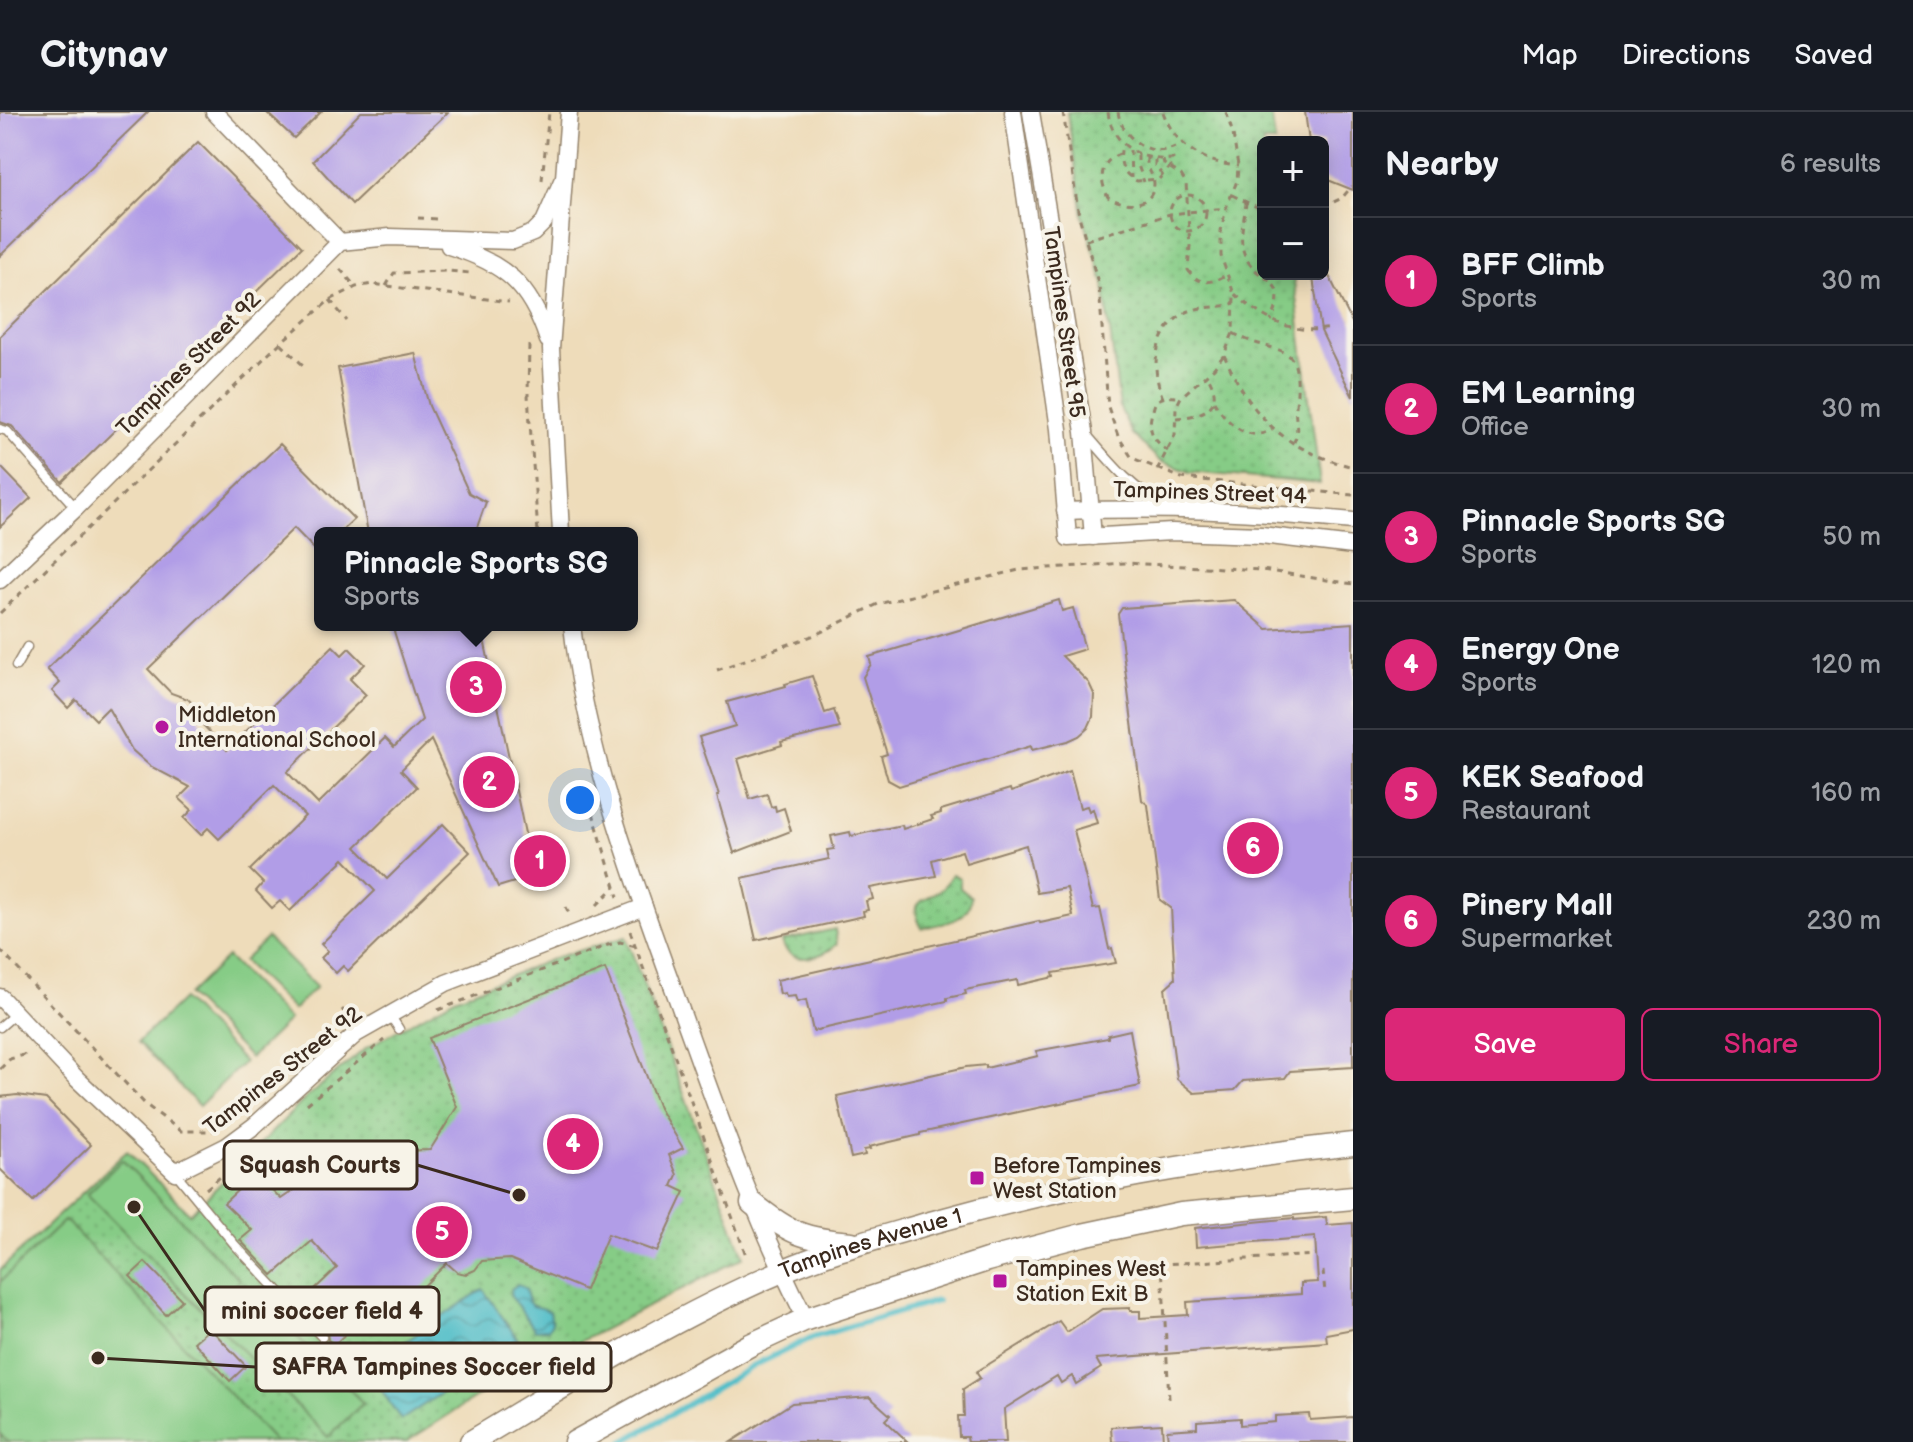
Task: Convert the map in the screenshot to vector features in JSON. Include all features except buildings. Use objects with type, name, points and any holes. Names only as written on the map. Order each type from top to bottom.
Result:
[{"type":"main road","name":"Tampines Avenue 1","points":[[471,1442],[594,1368],[728,1296],[782,1271],[859,1243],[998,1204],[1132,1174],[1353,1144]]},
{"type":"main road","points":[[575,1442],[750,1345],[806,1319],[987,1260],[1146,1220],[1217,1209],[1353,1198]]},
{"type":"main road","points":[[752,1203],[781,1227],[804,1237],[859,1243]]},
{"type":"street","points":[[214,112],[340,242],[390,237],[513,241],[533,233],[544,222],[562,181]]},
{"type":"street","points":[[561,527],[551,349],[569,112]]},
{"type":"street","name":"Tampines Street 95","points":[[1013,112],[1059,429],[1068,538]]},
{"type":"street","name":"Tampines Street 95","points":[[1031,112],[1084,432],[1093,537]]},
{"type":"street","points":[[433,240],[499,265],[534,303],[551,349]]},
{"type":"street","name":"Tampines Street 92","points":[[0,580],[76,508],[340,242]]},
{"type":"street","name":"Tampines Street 94","points":[[1065,511],[1169,508],[1250,511],[1353,521]]},
{"type":"street","name":"Tampines Street 94","points":[[1068,538],[1172,532],[1261,535],[1353,546]]},
{"type":"street","points":[[573,631],[582,694],[618,829],[644,907],[752,1203],[806,1319]]},
{"type":"street","name":"Tampines Street 92","points":[[175,1172],[227,1146],[254,1126],[356,1034],[395,1022],[446,983],[644,907]]},
{"type":"street","points":[[0,997],[77,1079],[175,1172]]},
{"type":"lane","points":[[0,429],[7,431],[76,508]]},
{"type":"lane","points":[[1084,432],[1118,473],[1143,495],[1169,508]]},
{"type":"lane","points":[[16,666],[27,647]]},
{"type":"lane","points":[[0,1027],[15,1014]]},
{"type":"lane","points":[[175,1172],[235,1245],[322,1337]]},
{"type":"path","points":[[541,185],[549,112]]},
{"type":"path","points":[[1063,112],[1079,216],[1099,286],[1108,407],[1118,436],[1132,458],[1182,478],[1353,495]]},
{"type":"path","points":[[1108,112],[1111,126],[1122,144],[1130,150],[1155,160],[1173,159],[1163,176],[1144,182],[1131,178],[1123,171],[1122,144]]},
{"type":"path","points":[[1118,112],[1122,128],[1138,144],[1164,151],[1181,143]]},
{"type":"path","points":[[1163,112],[1166,122],[1181,143],[1198,156],[1216,164],[1238,166]]},
{"type":"path","points":[[1157,470],[1175,435],[1175,418],[1181,397],[1207,375],[1224,355],[1233,333],[1234,294],[1221,256],[1221,231],[1237,181],[1238,155],[1226,112]]},
{"type":"path","points":[[1130,150],[1131,178]]},
{"type":"path","points":[[1120,154],[1110,157],[1101,173],[1108,197],[1127,205],[1139,204],[1148,197],[1154,181],[1146,165],[1147,158]]},
{"type":"path","points":[[1138,154],[1144,182]]},
{"type":"path","points":[[1155,160],[1163,176]]},
{"type":"path","points":[[1163,160],[1186,183],[1188,270],[1194,278],[1205,283],[1216,282],[1227,274]]},
{"type":"path","points":[[1329,204],[1342,198],[1352,186]]},
{"type":"path","points":[[1187,195],[1198,198],[1207,212],[1204,223],[1189,232],[1178,229],[1170,214],[1176,199],[1187,195]]},
{"type":"path","points":[[1232,195],[1259,208]]},
{"type":"path","points":[[1246,202],[1241,236],[1244,253],[1252,267],[1275,285],[1278,293],[1278,306],[1271,321]]},
{"type":"path","points":[[1086,240],[1170,214],[1226,208]]},
{"type":"path","points":[[327,255],[356,287]]},
{"type":"path","points":[[386,286],[394,273],[404,271],[477,274]]},
{"type":"path","points":[[0,613],[280,343],[330,300],[356,287],[372,284],[510,302]]},
{"type":"path","points":[[1234,294],[1271,321],[1304,331],[1332,328]]},
{"type":"path","points":[[330,300],[347,321]]},
{"type":"path","points":[[1163,398],[1155,356],[1161,338],[1169,327],[1186,312],[1235,303]]},
{"type":"path","points":[[1233,333],[1280,349],[1294,361],[1299,389],[1294,442]]},
{"type":"path","points":[[530,340],[528,395],[538,527]]},
{"type":"path","points":[[280,343],[304,366]]},
{"type":"path","points":[[1224,355],[1252,407],[1272,429],[1322,457],[1353,467]]},
{"type":"path","points":[[1207,375],[1221,415],[1234,427],[1250,434],[1266,434],[1272,429]]},
{"type":"path","points":[[1168,451],[1154,440],[1150,416],[1155,404],[1163,398],[1181,397]]},
{"type":"path","points":[[1175,418],[1195,417],[1206,412],[1214,401]]},
{"type":"path","points":[[717,670],[815,635],[878,604],[1019,570],[1125,563],[1262,570],[1353,584]]},
{"type":"path","points":[[595,906],[615,887]]},
{"type":"path","points":[[566,907],[570,916]]},
{"type":"path","points":[[624,915],[747,1258]]},
{"type":"path","points":[[438,1009],[608,945],[620,942],[636,946]]},
{"type":"path","points":[[0,950],[146,1105],[181,1131],[197,1133],[223,1128]]},
{"type":"path","points":[[342,1009],[351,1020]]},
{"type":"path","points":[[0,1069],[10,1059],[39,1054]]},
{"type":"path","points":[[1169,1399],[1162,1264],[1316,1255]]},
{"type":"path","points":[[1323,1271],[1325,1293]]},
{"type":"green space","points":[[1067,112],[1271,112],[1274,136],[1257,136],[1257,280],[1294,280],[1320,484],[1190,472],[1160,461],[1132,434],[1120,408],[1104,284],[1083,215]]},
{"type":"green space","points":[[952,874],[960,878],[960,888],[971,897],[969,906],[954,920],[922,928],[917,918],[918,904],[939,891]]},
{"type":"green space","points":[[835,929],[837,944],[815,956],[791,955],[782,941]]},
{"type":"green space","points":[[626,937],[744,1257],[492,1387],[406,1442],[0,1442],[0,1270],[127,1151],[190,1214],[306,1098],[366,1048],[455,998],[557,957]]},
{"type":"green space","points":[[267,938],[316,987],[293,1010],[243,961]]},
{"type":"green space","points":[[227,957],[289,1020],[250,1058],[188,995]]},
{"type":"green space","points":[[183,999],[244,1062],[199,1106],[138,1042]]},
{"type":"green space","points":[[122,1160],[240,1280],[205,1313],[87,1194]]},
{"type":"green space","points":[[65,1220],[275,1442],[8,1442],[0,1434],[0,1282]]},
{"type":"green space","points":[[244,1283],[363,1403],[328,1437],[209,1317]]},
{"type":"water","points":[[518,1284],[526,1289],[531,1305],[550,1312],[552,1323],[548,1329],[535,1330],[510,1295],[511,1289]]},
{"type":"water","points":[[483,1289],[519,1341],[401,1420],[367,1368]]},
{"type":"waterway","points":[[623,1442],[757,1364],[813,1337],[937,1301]]},
{"type":"place","name":"Pinnacle Sports SG","points":[[476,687]]},
{"type":"place","name":"Middleton International School","points":[[162,727]]},
{"type":"place","name":"EM Learning","points":[[489,782]]},
{"type":"place","name":"Pinery Mall","points":[[1253,848]]},
{"type":"place","name":"BFF Climb","points":[[540,861]]},
{"type":"place","name":"Energy One","points":[[573,1144]]},
{"type":"place","name":"Before Tampines West Station","points":[[977,1178]]},
{"type":"place","name":"Squash Courts","points":[[519,1195]]},
{"type":"place","name":"mini soccer field 4","points":[[134,1207]]},
{"type":"place","name":"KEK Seafood","points":[[442,1232]]},
{"type":"place","name":"Tampines West Station Exit B","points":[[1000,1281]]},
{"type":"place","name":"SAFRA Tampines Soccer field","points":[[98,1358]]}]
